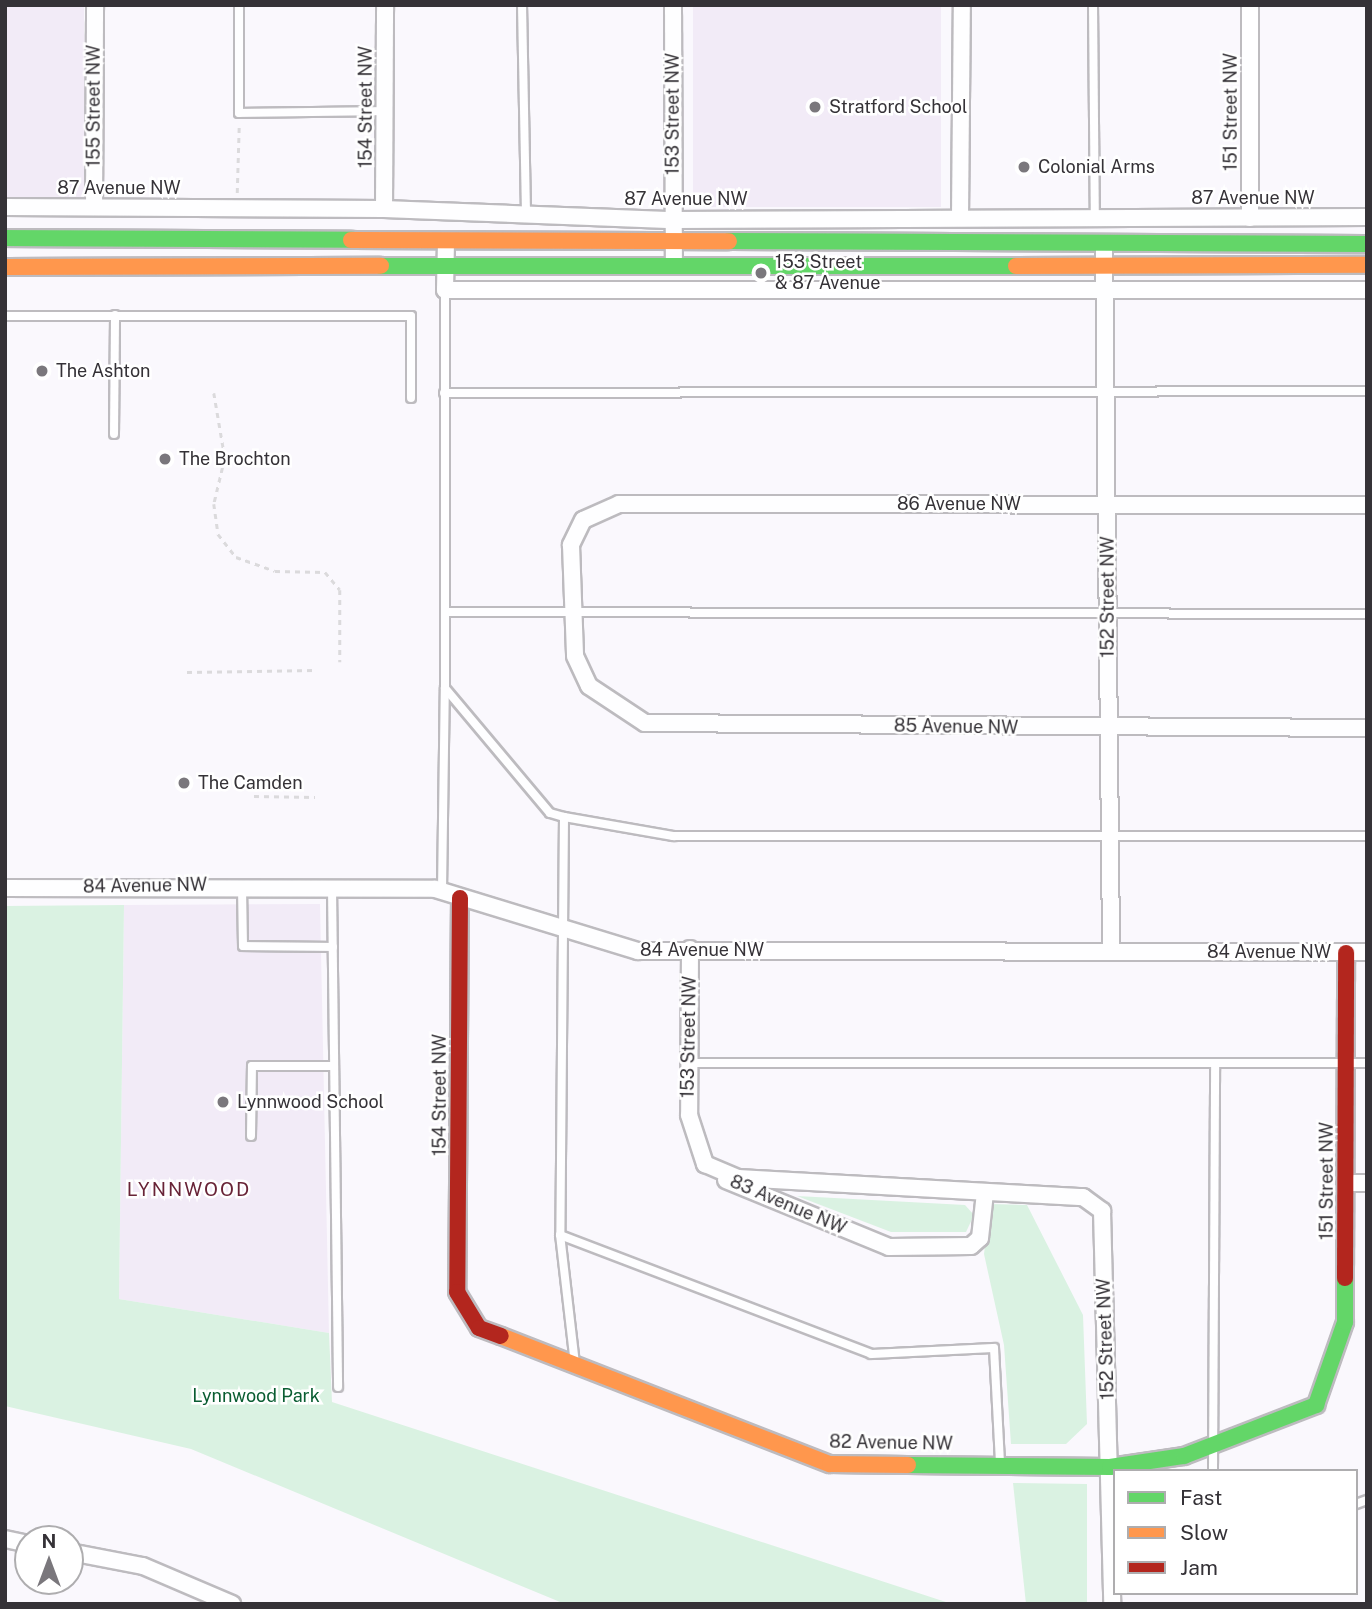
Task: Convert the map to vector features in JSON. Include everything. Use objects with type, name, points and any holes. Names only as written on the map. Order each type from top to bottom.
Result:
[{"type":"main road","points":[[5,238],[1367,244]]},
{"type":"main road","points":[[5,267],[446,264],[1367,265]]},
{"type":"main road","name":"154 Street NW","points":[[457,1292],[460,898]]},
{"type":"main road","name":"151 Street NW","points":[[1315,1405],[1345,1322],[1346,953]]},
{"type":"main road","name":"82 Avenue NW","points":[[457,1292],[479,1328],[830,1464],[1110,1466],[1184,1456],[1214,1442],[1315,1405]]},
{"type":"street","name":"155 Street NW","points":[[93,207],[95,5]]},
{"type":"street","name":"154 Street NW","points":[[384,209],[385,5]]},
{"type":"street","name":"153 Street NW","points":[[673,5],[674,264]]},
{"type":"street","points":[[960,217],[962,5]]},
{"type":"street","name":"151 Street NW","points":[[1250,5],[1250,218]]},
{"type":"street","name":"87 Avenue NW","points":[[5,207],[384,209],[526,217],[674,220],[1367,217]]},
{"type":"street","points":[[446,242],[445,290],[1367,290]]},
{"type":"street","name":"152 Street NW","points":[[1104,244],[1111,951]]},
{"type":"street","name":"86 Avenue NW","points":[[574,613],[571,545],[583,520],[619,504],[1367,505]]},
{"type":"street","name":"85 Avenue NW","points":[[574,613],[575,656],[589,686],[645,723],[1108,729],[1367,729]]},
{"type":"street","name":"84 Avenue NW","points":[[5,888],[331,886],[442,892],[638,951],[690,949],[1367,953]]},
{"type":"street","name":"153 Street NW","points":[[690,949],[689,1115],[705,1164]]},
{"type":"street","name":"83 Avenue NW","points":[[705,1164],[733,1185],[889,1247],[971,1246],[980,1238],[985,1192]]},
{"type":"street","name":"83 Avenue NW","points":[[705,1164],[738,1178],[1083,1198],[1102,1211]]},
{"type":"street","points":[[1347,1183],[1367,1183]]},
{"type":"street","name":"152 Street NW","points":[[1102,1211],[1112,1604]]},
{"type":"street","points":[[84,1555],[143,1566],[232,1604]]},
{"type":"lane","points":[[239,5],[239,113],[385,111]]},
{"type":"lane","points":[[522,5],[526,217]]},
{"type":"lane","points":[[1093,5],[1095,217]]},
{"type":"lane","points":[[442,892],[446,612],[445,290]]},
{"type":"lane","points":[[114,434],[115,315]]},
{"type":"lane","points":[[5,316],[411,316],[411,398]]},
{"type":"lane","points":[[444,393],[1367,391]]},
{"type":"lane","points":[[446,612],[1367,614]]},
{"type":"lane","points":[[445,688],[550,813],[673,836],[1367,836]]},
{"type":"lane","points":[[564,817],[560,1235],[575,1366]]},
{"type":"lane","points":[[242,886],[243,946],[333,947]]},
{"type":"lane","points":[[331,886],[338,1388]]},
{"type":"lane","points":[[689,1063],[1367,1063]]},
{"type":"lane","points":[[1213,1469],[1215,1063]]},
{"type":"lane","points":[[251,1136],[252,1066],[334,1066]]},
{"type":"lane","points":[[560,1235],[871,1354],[994,1348],[1000,1464]]},
{"type":"path","points":[[237,205],[239,113]]},
{"type":"path","points":[[214,393],[225,458],[214,504],[218,534],[236,557],[275,571],[325,572],[340,590],[340,662]]},
{"type":"path","points":[[187,671],[315,670]]},
{"type":"path","points":[[254,796],[315,797]]},
{"type":"shaded area","points":[[5,5],[84,5],[84,202],[5,202]]},
{"type":"shaded area","name":"Stratford School","points":[[693,5],[941,5],[941,207],[693,207]]},
{"type":"shaded area","name":"Lynnwood School","points":[[320,904],[329,1333],[119,1299],[124,905]]},
{"type":"green space","name":"Lynnwood Park","points":[[124,905],[119,1299],[329,1333],[332,1402],[952,1604],[565,1604],[191,1449],[5,1406],[5,906]]},
{"type":"green space","points":[[797,1196],[965,1205],[974,1215],[966,1232],[891,1232]]},
{"type":"green space","points":[[990,1204],[1027,1205],[1083,1315],[1087,1424],[1066,1444],[1011,1444],[1004,1345],[984,1254]]},
{"type":"green space","points":[[1013,1483],[1087,1484],[1087,1604],[1026,1604]]},
{"type":"traffic: fast","points":[[5,238],[351,240]]},
{"type":"traffic: fast","points":[[729,241],[1367,244]]},
{"type":"traffic: fast","points":[[381,266],[1016,266]]},
{"type":"traffic: fast","points":[[908,1465],[1110,1467],[1184,1456],[1316,1405],[1345,1322],[1345,1278]]},
{"type":"traffic: slow","points":[[351,240],[729,241]]},
{"type":"traffic: slow","points":[[1016,266],[1367,265]]},
{"type":"traffic: slow","points":[[5,267],[381,266]]},
{"type":"traffic: slow","points":[[501,1336],[830,1464],[908,1465]]},
{"type":"traffic: jam","points":[[460,898],[457,1292],[479,1328],[501,1336]]},
{"type":"traffic: jam","points":[[1345,1278],[1346,953]]},
{"type":"place","name":"Stratford School","points":[[815,107]]},
{"type":"place","name":"Colonial Arms","points":[[1024,167]]},
{"type":"place","name":"153 Street & 87 Avenue","points":[[761,273]]},
{"type":"place","name":"The Ashton","points":[[42,371]]},
{"type":"place","name":"The Brochton","points":[[165,459]]},
{"type":"place","name":"The Camden","points":[[184,783]]},
{"type":"place","name":"Lynnwood School","points":[[223,1102]]},
{"type":"district","name":"LYNNWOOD","points":[[189,1190]]}]
